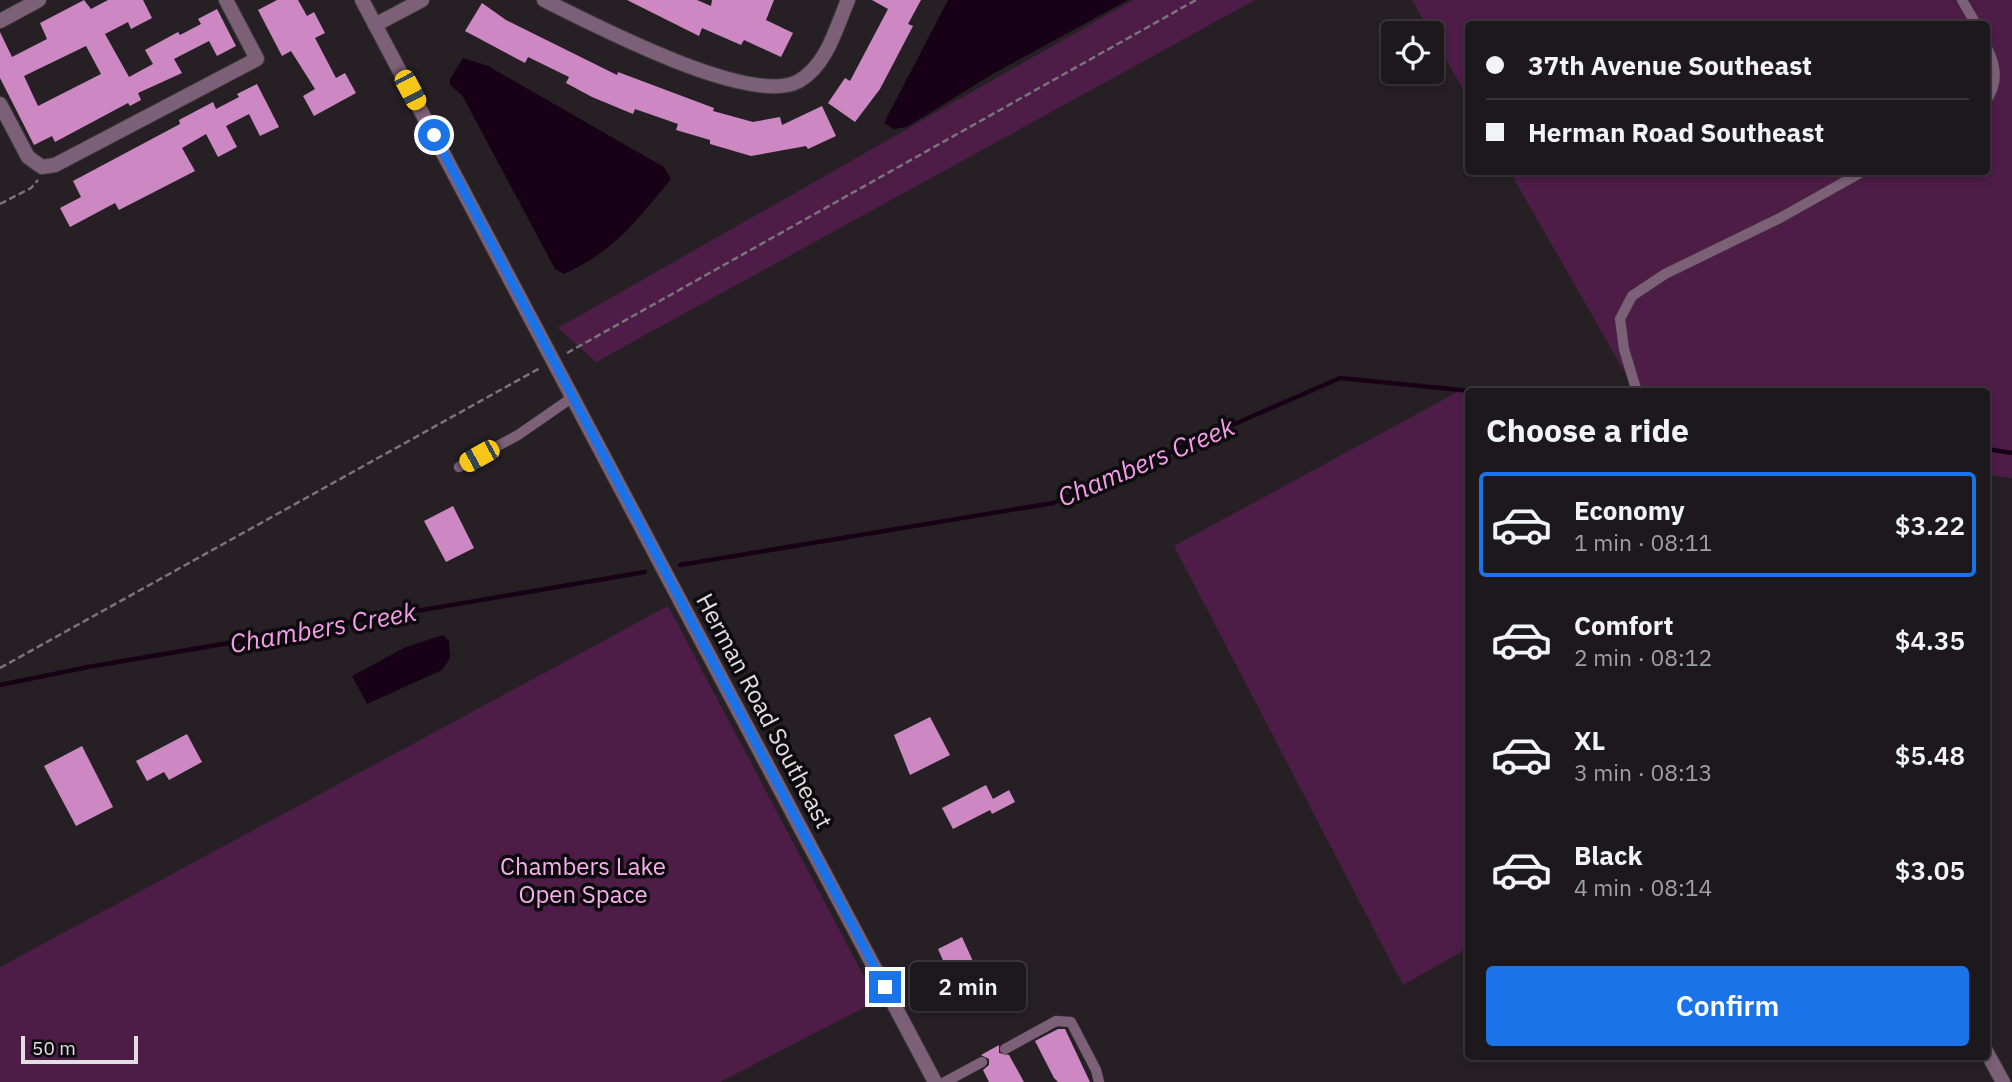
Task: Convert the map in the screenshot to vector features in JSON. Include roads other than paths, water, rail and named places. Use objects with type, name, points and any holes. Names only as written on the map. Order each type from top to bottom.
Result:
[{"type":"street","points":[[0,21],[40,0]]},
{"type":"street","points":[[0,104],[28,157],[42,167],[55,165],[257,59],[226,0]]},
{"type":"street","name":"Herman Road Southeast","points":[[362,0],[935,1082]]},
{"type":"street","points":[[375,25],[422,0]]},
{"type":"street","points":[[544,0],[664,56],[744,84],[772,88],[791,85],[814,69],[823,57],[848,0]]},
{"type":"street","points":[[1990,1058],[2003,1082]]},
{"type":"lane","points":[[1962,0],[1974,21]]},
{"type":"lane","points":[[1990,59],[1996,78],[1990,95]]},
{"type":"lane","points":[[1635,388],[1624,349],[1620,319],[1632,296],[1665,274],[1780,218],[1857,175]]},
{"type":"lane","points":[[459,467],[518,435],[573,397]]},
{"type":"lane","points":[[1005,1049],[1056,1021],[1071,1022],[1096,1070],[1099,1082]]},
{"type":"lane","points":[[945,1082],[982,1062]]},
{"type":"waterway","name":"Chambers Creek","points":[[680,565],[1053,503],[1340,378],[1465,390]]},
{"type":"waterway","name":"Chambers Creek","points":[[1990,450],[2012,453]]},
{"type":"waterway","name":"Chambers Creek","points":[[0,685],[88,667],[645,572]]},
{"type":"park label","name":"Chambers Lake Open Space","points":[[583,881]]}]
